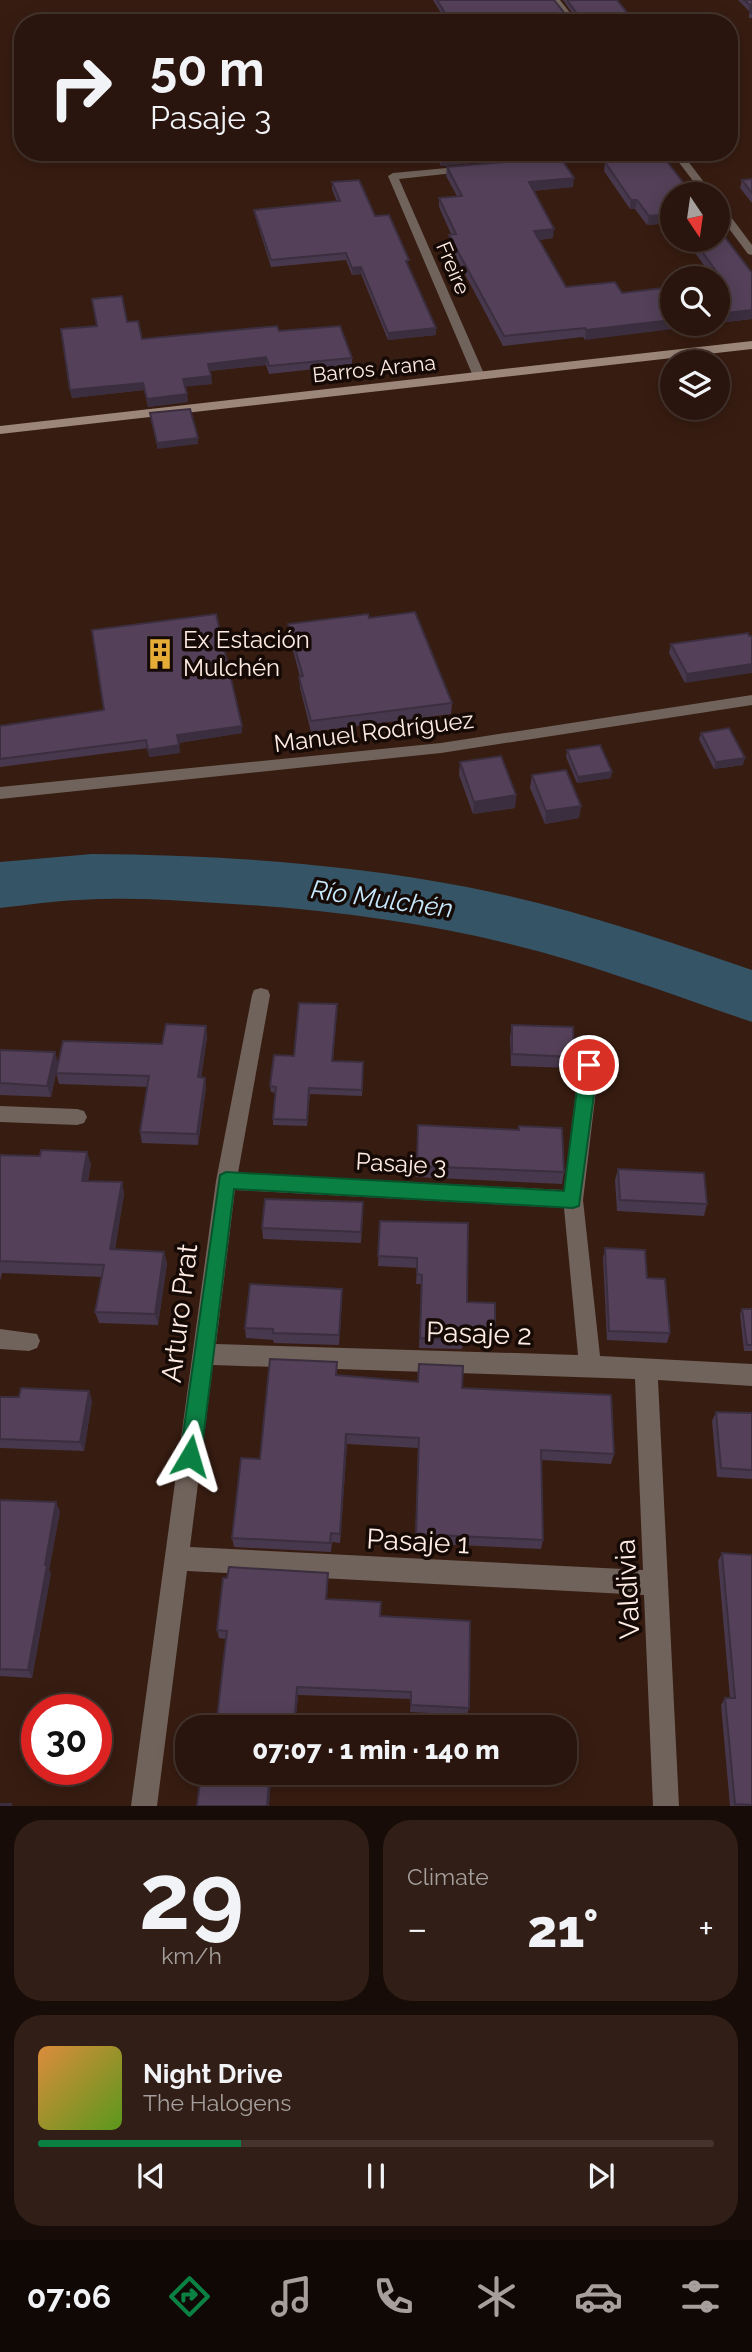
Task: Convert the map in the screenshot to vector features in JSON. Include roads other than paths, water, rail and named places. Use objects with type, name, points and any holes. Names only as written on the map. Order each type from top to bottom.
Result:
[{"type":"main road","name":"Barros Arana","points":[[0,430],[752,345]]},
{"type":"street","points":[[556,0],[567,14]]},
{"type":"street","points":[[527,163],[549,161]]},
{"type":"street","points":[[683,161],[699,182]]},
{"type":"street","name":"Freire","points":[[473,168],[393,176],[479,376]]},
{"type":"street","points":[[730,222],[752,252]]},
{"type":"street","name":"Manuel Rodríguez","points":[[0,793],[441,748],[752,700]]},
{"type":"street","name":"Arturo Prat","points":[[144,1806],[226,1181],[261,995]]},
{"type":"street","points":[[589,1065],[573,1200],[590,1366]]},
{"type":"street","points":[[0,1114],[77,1117]]},
{"type":"street","name":"Pasaje 3","points":[[226,1181],[573,1200]]},
{"type":"street","points":[[0,1339],[29,1341]]},
{"type":"street","name":"Pasaje 2","points":[[203,1354],[590,1366],[752,1375]]},
{"type":"street","name":"Valdivia","points":[[646,1369],[666,1806]]},
{"type":"street","name":"Pasaje 1","points":[[177,1558],[656,1583]]},
{"type":"waterway","name":"Río Mulchén","points":[[0,885],[79,877],[150,877],[242,881],[379,896],[468,911],[540,928],[647,960],[752,996]]},
{"type":"place","name":"Ex Estación Mulchén","points":[[160,654]]}]
